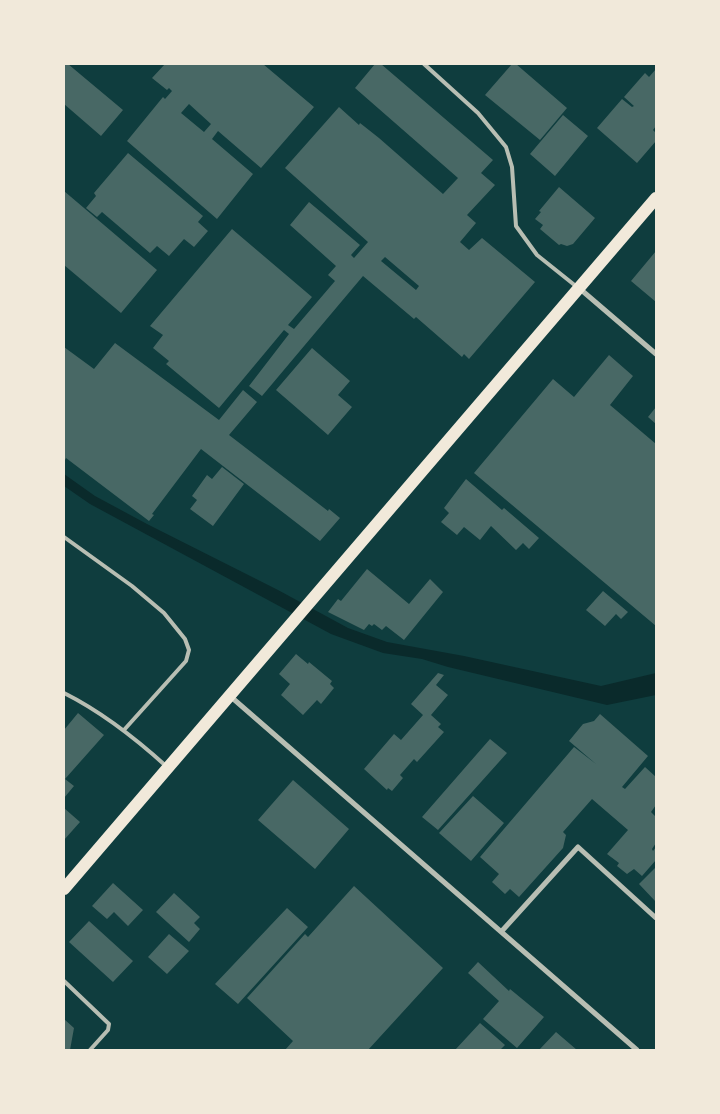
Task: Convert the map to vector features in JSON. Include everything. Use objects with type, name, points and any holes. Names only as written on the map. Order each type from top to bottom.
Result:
[{"type":"main road","points":[[64,889],[656,198]]},
{"type":"street","points":[[579,288],[656,354]]},
{"type":"street","points":[[230,696],[637,1050]]},
{"type":"street","points":[[501,932],[578,847],[656,918]]},
{"type":"lane","points":[[424,64],[478,113],[506,146],[512,166],[516,226],[537,255],[579,288]]},
{"type":"lane","points":[[64,537],[132,586],[164,613],[185,639],[189,650],[186,661],[124,730]]},
{"type":"lane","points":[[64,693],[86,704],[124,730],[168,767]]},
{"type":"lane","points":[[64,981],[108,1024],[108,1030],[90,1050]]},
{"type":"water","points":[[64,474],[95,496],[348,628],[387,642],[464,656],[601,686],[656,673],[656,695],[607,705],[422,659],[383,653],[331,634],[90,504],[64,486]]},
{"type":"building","points":[[64,64],[68,64],[123,110],[101,136],[64,104]]},
{"type":"building","points":[[165,64],[263,64],[314,107],[261,168],[218,131],[212,139],[253,174],[217,219],[127,141],[163,97],[165,99],[172,91],[169,88],[167,90],[152,78]],"holes":[[[189,104],[211,124],[204,132],[181,113]]]},
{"type":"building","points":[[375,64],[381,64],[493,160],[481,173],[495,185],[467,215],[476,223],[460,242],[469,250],[482,238],[535,282],[469,359],[464,354],[462,357],[416,317],[414,319],[363,276],[262,396],[249,386],[289,334],[284,330],[219,408],[166,364],[169,361],[153,348],[163,335],[150,326],[232,229],[312,297],[288,325],[294,329],[335,281],[328,275],[336,266],[290,225],[309,202],[360,245],[351,255],[354,258],[368,242],[285,168],[339,107],[359,125],[360,123],[379,138],[443,194],[458,178],[355,88]],"holes":[[[385,257],[419,286],[416,290],[381,261]]]},
{"type":"building","points":[[512,64],[516,64],[567,108],[540,140],[485,95]]},
{"type":"building","points":[[656,69],[656,126],[653,130],[656,133],[656,141],[637,163],[597,128],[622,99],[632,107],[634,106],[624,97],[645,73],[649,77]]},
{"type":"building","points":[[563,115],[588,136],[555,176],[530,154]]},
{"type":"building","points":[[128,153],[203,216],[198,222],[208,231],[194,247],[184,239],[169,256],[157,246],[150,253],[102,212],[97,217],[86,208],[96,196],[94,193]]},
{"type":"building","points":[[559,187],[595,218],[573,244],[567,246],[559,245],[540,229],[543,225],[535,219],[541,212],[539,211]]},
{"type":"building","points":[[64,191],[157,270],[121,313],[64,265]]},
{"type":"building","points":[[656,251],[656,302],[631,281]]},
{"type":"building","points":[[115,343],[219,420],[243,390],[257,402],[229,435],[328,511],[329,509],[340,518],[320,541],[201,449],[152,514],[154,515],[149,521],[66,458],[64,462],[64,347],[94,369]]},
{"type":"building","points":[[312,348],[350,381],[338,395],[352,407],[328,435],[276,390]]},
{"type":"building","points":[[609,355],[633,376],[610,405],[656,444],[656,626],[474,473],[553,379],[574,397]]},
{"type":"building","points":[[656,407],[656,424],[648,417]]},
{"type":"building","points":[[222,467],[244,484],[213,526],[190,509],[197,500],[192,496],[207,475],[212,479]]},
{"type":"building","points":[[466,479],[539,538],[529,549],[523,543],[516,550],[491,526],[480,540],[464,527],[457,535],[441,522],[449,513],[444,508]]},
{"type":"building","points":[[367,569],[409,604],[430,579],[443,592],[404,640],[386,626],[382,630],[374,624],[372,626],[369,624],[364,630],[328,612],[338,599],[341,601]]},
{"type":"building","points":[[603,591],[628,612],[621,619],[616,614],[605,626],[586,610]]},
{"type":"building","points":[[296,654],[332,681],[330,684],[334,688],[321,704],[317,700],[303,715],[281,695],[290,684],[279,674]]},
{"type":"building","points":[[438,673],[444,675],[436,685],[448,695],[431,715],[441,724],[438,727],[444,732],[417,762],[414,759],[400,775],[403,778],[392,791],[388,788],[387,790],[364,769],[394,734],[401,740],[423,715],[411,704]]},
{"type":"building","points":[[78,713],[104,735],[65,779],[74,786],[64,798],[64,730]]},
{"type":"building","points":[[600,714],[648,756],[622,787],[625,789],[645,767],[656,777],[656,805],[651,812],[656,817],[656,843],[652,849],[653,851],[656,847],[656,860],[642,876],[634,869],[627,874],[617,866],[619,863],[607,854],[628,830],[592,799],[563,832],[566,835],[563,848],[519,897],[510,889],[505,894],[492,882],[499,874],[480,857],[574,747],[596,764],[569,741],[583,724],[594,721]]},
{"type":"building","points":[[490,739],[507,753],[438,830],[422,817]]},
{"type":"building","points":[[293,780],[349,829],[315,869],[258,820]]},
{"type":"building","points":[[473,796],[504,823],[471,861],[439,833]]},
{"type":"building","points":[[64,808],[80,822],[64,840]]},
{"type":"building","points":[[656,867],[656,902],[639,884]]},
{"type":"building","points":[[113,883],[143,910],[128,926],[114,912],[107,919],[92,906]]},
{"type":"building","points":[[354,886],[443,968],[368,1050],[285,1050],[293,1041],[247,998],[305,934],[308,937]]},
{"type":"building","points":[[174,893],[200,917],[194,923],[200,929],[189,942],[156,912]]},
{"type":"building","points":[[287,908],[308,927],[238,1004],[215,984]]},
{"type":"building","points":[[89,921],[133,961],[113,982],[69,942]]},
{"type":"building","points":[[169,934],[189,951],[167,974],[148,957]]},
{"type":"building","points":[[478,962],[509,991],[510,989],[544,1017],[517,1048],[483,1019],[499,1001],[468,973]]},
{"type":"building","points":[[64,1019],[74,1028],[70,1050],[64,1050]]},
{"type":"building","points":[[480,1023],[505,1045],[500,1050],[455,1050]]},
{"type":"building","points":[[556,1032],[577,1050],[539,1050]]}]
